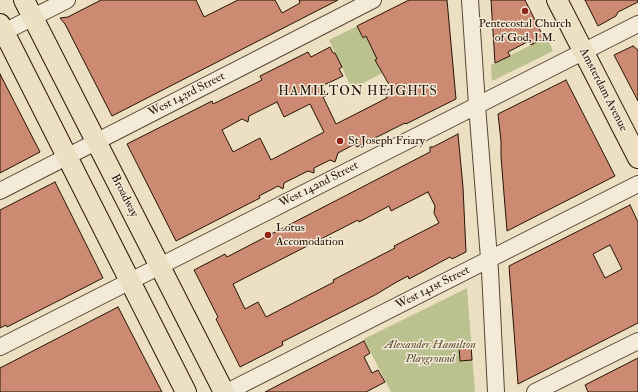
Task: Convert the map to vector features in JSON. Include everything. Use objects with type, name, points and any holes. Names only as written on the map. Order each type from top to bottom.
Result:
[{"type":"main road","name":"Broadway","points":[[24,0],[224,392]]},
{"type":"main road","name":"Amsterdam Avenue","points":[[557,0],[638,158]]},
{"type":"main road","points":[[1,30],[186,392]]},
{"type":"street","points":[[1,30],[33,18],[67,0]]},
{"type":"street","name":"West 143rd Street","points":[[0,191],[373,0]]},
{"type":"street","points":[[470,0],[490,260],[496,392]]},
{"type":"street","name":"West 142nd Street","points":[[0,347],[638,24]]},
{"type":"street","name":"West 141st Street","points":[[227,392],[638,184]]},
{"type":"street","points":[[535,392],[638,341]]},
{"type":"green space","points":[[357,26],[362,38],[366,36],[376,56],[379,58],[375,60],[382,73],[352,89],[329,40]]},
{"type":"green space","points":[[547,37],[553,51],[492,81],[491,65]]},
{"type":"green space","name":"Alexander Hamilton Playground","points":[[467,288],[475,392],[391,392],[364,339]]},
{"type":"building","points":[[101,0],[196,0],[204,17],[238,0],[275,0],[282,13],[300,3],[299,0],[338,0],[112,116],[65,24],[60,18],[68,17]]},
{"type":"building","points":[[409,0],[447,0],[456,99],[357,147],[355,144],[338,153],[335,162],[330,160],[314,168],[314,173],[308,171],[284,183],[283,189],[278,186],[259,196],[260,198],[176,241],[127,144],[212,101],[213,104],[262,80],[260,76],[308,52],[311,57],[330,47],[333,53],[335,53],[342,67],[339,69],[343,76],[322,86],[326,96],[323,97],[336,124],[387,98],[384,92],[391,88],[375,60],[377,59],[366,36],[363,38],[357,26]],"holes":[[[277,102],[284,117],[310,104],[324,132],[271,160],[260,138],[233,152],[222,130],[242,119],[248,122],[249,116]]]},
{"type":"building","points":[[491,0],[525,0],[544,38],[531,45],[529,41],[508,52],[510,56],[495,63]]},
{"type":"building","points":[[585,0],[638,0],[638,2],[618,12],[616,16],[598,26]]},
{"type":"building","points":[[633,46],[638,50],[638,101],[614,55]]},
{"type":"building","points":[[0,74],[40,152],[0,173]]},
{"type":"building","points":[[566,80],[615,176],[507,231],[498,114]]},
{"type":"building","points":[[458,134],[463,187],[466,252],[452,259],[450,257],[409,279],[408,276],[375,295],[282,342],[283,345],[240,367],[216,319],[218,317],[194,270],[225,254],[227,257],[430,152],[430,147],[433,147]],"holes":[[[428,192],[435,206],[434,213],[439,223],[333,280],[334,282],[266,317],[258,302],[245,309],[233,284],[358,220],[359,222],[389,206],[391,211]]]},
{"type":"building","points":[[55,182],[103,278],[7,327],[6,325],[0,328],[0,210]]},
{"type":"building","points":[[630,205],[638,222],[638,323],[518,384],[509,266]],"holes":[[[610,245],[622,269],[605,278],[593,254]]]},
{"type":"building","points":[[118,307],[162,392],[0,392],[0,368]]},
{"type":"building","points":[[364,341],[370,353],[364,357],[372,373],[378,370],[385,382],[366,392],[265,392]]},
{"type":"building","points":[[471,344],[472,360],[460,361],[459,345]]},
{"type":"building","points":[[638,358],[638,392],[588,392],[585,385]]},
{"type":"place","name":"Pentecostal Church of God, I.M.","points":[[525,11]]},
{"type":"place","name":"St Joseph Friary","points":[[340,141]]},
{"type":"place","name":"Lotus Accomodation","points":[[268,235]]},
{"type":"district","name":"HAMILTON HEIGHTS","points":[[358,92]]}]
